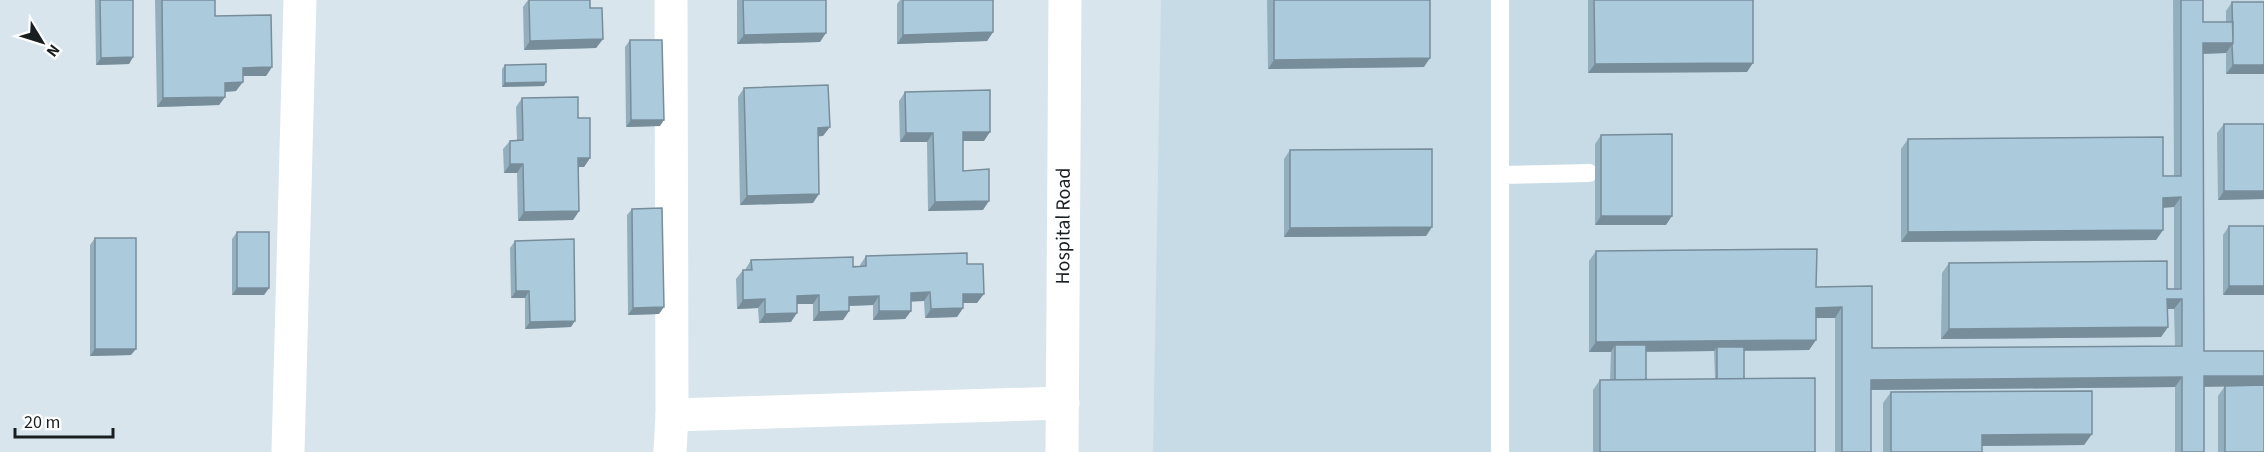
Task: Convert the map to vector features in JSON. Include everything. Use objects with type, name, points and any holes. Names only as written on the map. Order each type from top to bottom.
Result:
[{"type":"street","points":[[288,452],[300,0]]},
{"type":"street","points":[[670,452],[672,415],[671,0]]},
{"type":"street","name":"Hospital Road","points":[[1062,452],[1065,0]]},
{"type":"street","points":[[672,415],[1063,404]]},
{"type":"lane","points":[[1500,0],[1500,452]]},
{"type":"lane","points":[[1500,175],[1589,173]]},
{"type":"shaded area","points":[[1161,0],[2264,0],[2264,452],[1153,452]]},
{"type":"building","points":[[100,0],[133,0],[133,57],[101,58]]},
{"type":"building","points":[[162,0],[215,0],[215,16],[271,15],[272,67],[243,68],[243,82],[225,83],[225,97],[163,98]]},
{"type":"building","points":[[529,0],[590,0],[590,8],[602,8],[603,39],[530,41]]},
{"type":"building","points":[[743,0],[826,0],[826,33],[744,35]]},
{"type":"building","points":[[903,0],[993,0],[993,32],[903,35]]},
{"type":"building","points":[[1274,0],[1430,0],[1430,58],[1274,60]]},
{"type":"building","points":[[1594,0],[1753,0],[1753,63],[1595,64]]},
{"type":"building","points":[[2181,0],[2203,0],[2203,22],[2233,22],[2233,43],[2203,43],[2204,351],[2264,351],[2264,376],[2204,376],[2204,452],[2182,452],[2182,377],[1871,380],[1871,452],[1842,452],[1842,307],[1816,308],[1816,340],[1596,342],[1596,251],[1817,249],[1816,287],[1872,286],[1872,348],[2182,346],[2182,299],[2167,299],[2168,327],[1949,329],[1949,263],[2167,261],[2167,289],[2181,289],[2181,197],[2163,198],[2163,230],[1908,232],[1908,139],[2163,137],[2163,176],[2181,176]]},
{"type":"building","points":[[2232,2],[2264,2],[2264,65],[2233,65]]},
{"type":"building","points":[[630,40],[662,40],[664,120],[631,120]]},
{"type":"building","points":[[546,64],[546,82],[505,83],[505,65]]},
{"type":"building","points":[[828,85],[830,127],[818,128],[819,194],[747,196],[744,88]]},
{"type":"building","points":[[990,90],[990,132],[963,132],[963,171],[989,169],[989,201],[935,202],[933,133],[906,133],[905,92]]},
{"type":"building","points":[[578,97],[578,118],[590,118],[590,158],[578,158],[579,211],[524,212],[523,164],[510,164],[510,141],[523,140],[522,98]]},
{"type":"building","points":[[2224,124],[2264,124],[2264,191],[2224,191]]},
{"type":"building","points":[[1672,134],[1672,216],[1601,216],[1601,135]]},
{"type":"building","points":[[1432,149],[1432,227],[1290,228],[1290,150]]},
{"type":"building","points":[[662,208],[664,307],[633,308],[632,209]]},
{"type":"building","points":[[2229,226],[2264,226],[2264,286],[2229,286]]},
{"type":"building","points":[[237,232],[269,232],[269,288],[237,288]]},
{"type":"building","points":[[95,238],[136,238],[136,349],[95,349]]},
{"type":"building","points":[[574,239],[575,321],[530,322],[529,291],[516,291],[515,241]]},
{"type":"building","points":[[967,253],[967,264],[983,264],[984,294],[963,294],[963,308],[931,309],[930,292],[911,293],[911,311],[879,311],[879,296],[849,297],[849,311],[819,312],[819,295],[797,296],[797,313],[765,314],[765,299],[743,300],[743,270],[752,270],[751,260],[853,257],[853,267],[866,266],[866,256]]},
{"type":"building","points":[[1615,345],[1646,345],[1646,380],[1615,380]]},
{"type":"building","points":[[1717,347],[1744,347],[1744,379],[1717,379]]},
{"type":"building","points":[[1815,378],[1815,452],[1600,452],[1600,380]]},
{"type":"building","points":[[2264,385],[2264,452],[2225,452],[2225,386]]},
{"type":"building","points":[[2092,391],[2092,434],[1982,435],[1982,452],[1891,452],[1891,392]]}]
